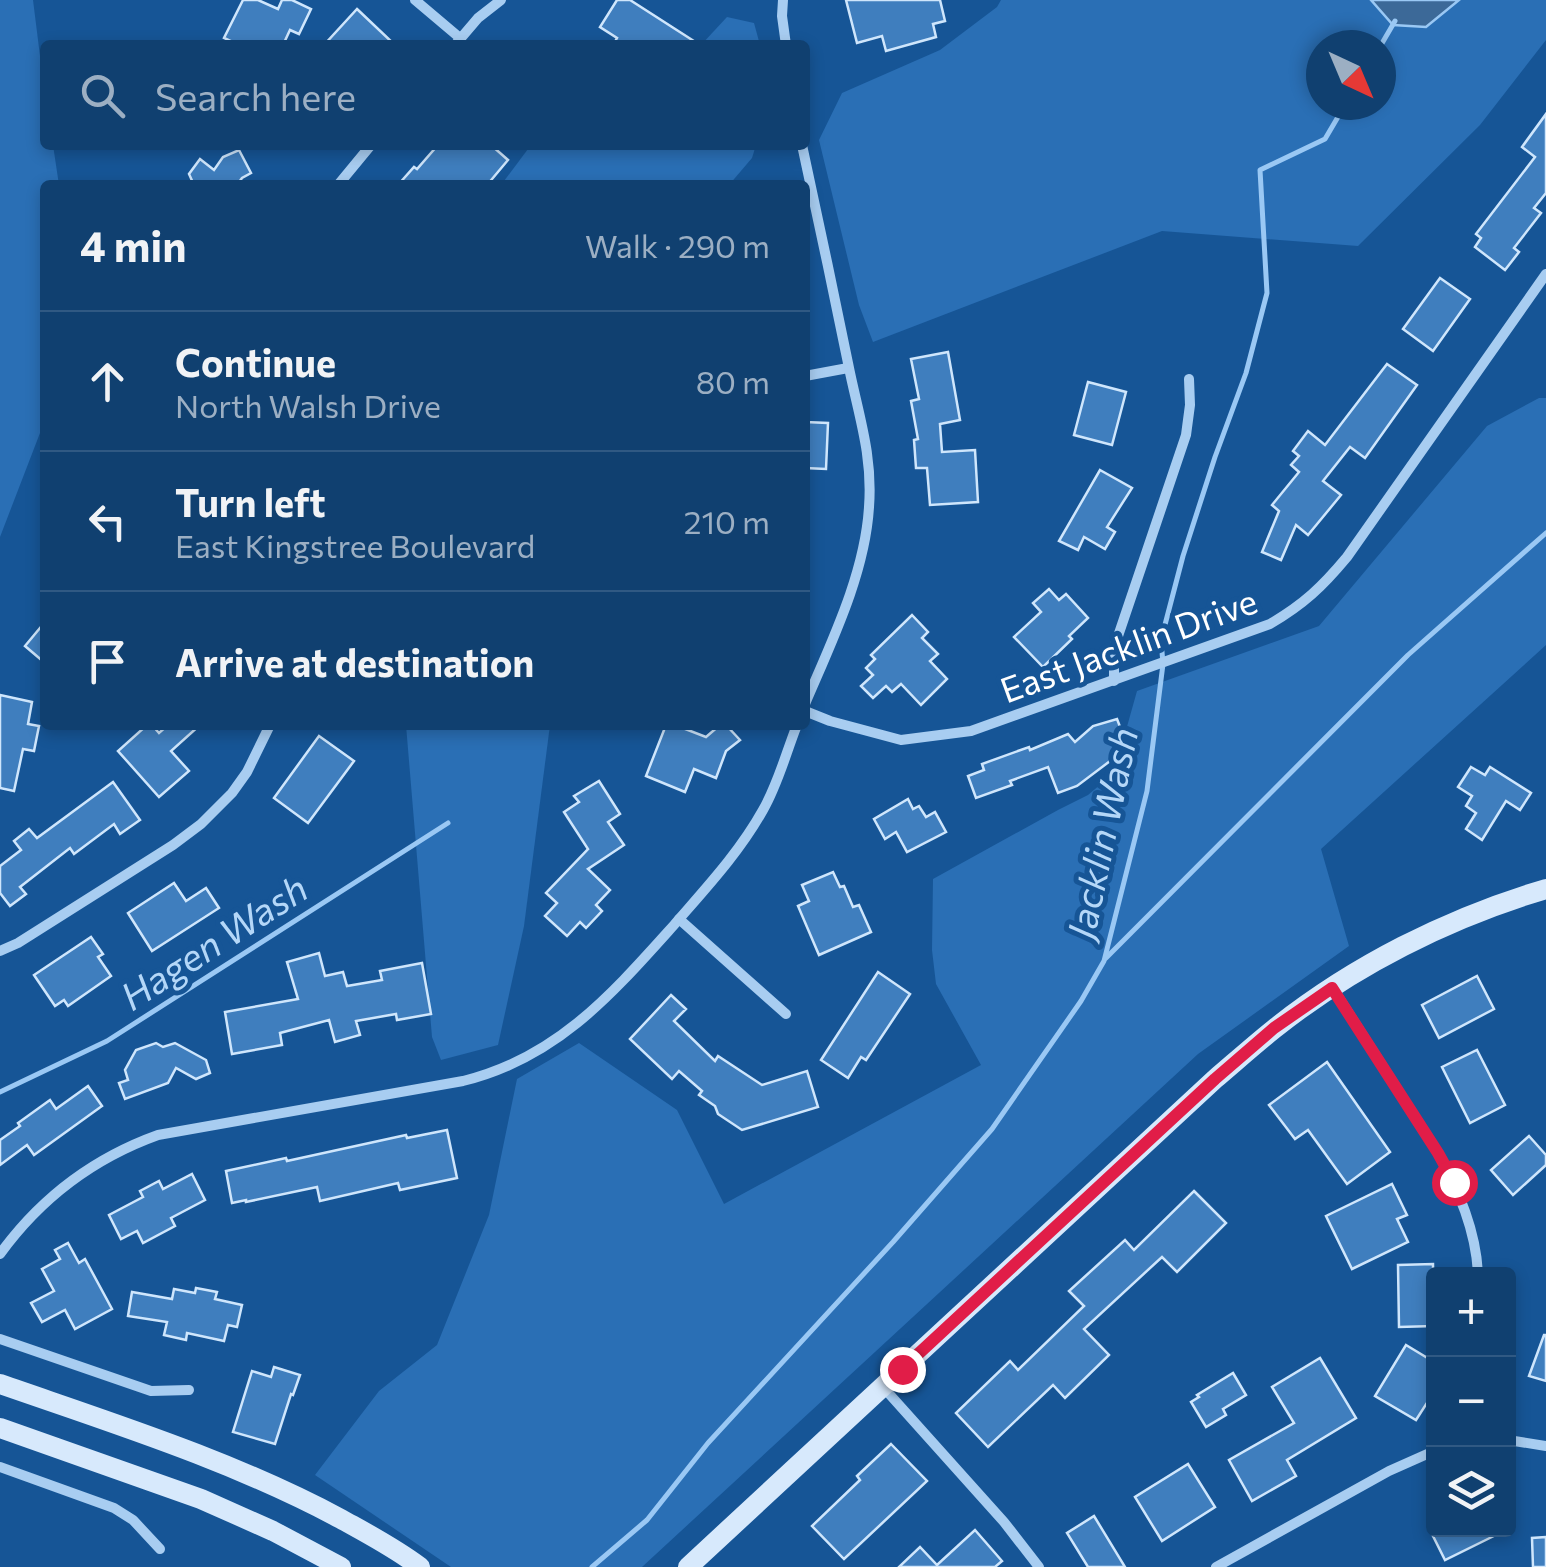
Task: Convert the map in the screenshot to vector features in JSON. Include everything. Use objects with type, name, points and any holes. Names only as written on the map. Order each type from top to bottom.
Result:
[{"type":"street","points":[[415,0],[456,40]]},
{"type":"street","points":[[460,40],[478,18],[501,0]]},
{"type":"street","points":[[783,0],[785,40]]},
{"type":"street","points":[[342,180],[367,150]]},
{"type":"street","points":[[803,150],[810,180]]},
{"type":"street","points":[[810,181],[866,441],[869,486],[866,528],[848,601],[810,692]]},
{"type":"street","name":"East Jacklin Drive","points":[[810,714],[901,740],[971,732],[1270,624],[1299,607],[1347,557],[1546,274]]},
{"type":"street","points":[[810,375],[848,368]]},
{"type":"street","points":[[1114,681],[1114,648],[1186,435],[1189,379]]},
{"type":"street","points":[[0,951],[173,846],[202,824],[247,772],[268,730]]},
{"type":"street","points":[[0,1254],[35,1213],[64,1187],[97,1163],[142,1141],[463,1081],[513,1064],[543,1048],[593,1012],[725,868],[764,809],[795,730]]},
{"type":"street","points":[[688,1567],[1274,1028],[1404,945],[1546,889]]},
{"type":"street","points":[[679,919],[786,1014]]},
{"type":"street","points":[[1332,988],[1454,1182],[1465,1208],[1477,1267]]},
{"type":"street","points":[[0,1339],[151,1391],[189,1390]]},
{"type":"street","points":[[0,1384],[221,1462],[310,1503],[398,1550],[420,1567]]},
{"type":"street","points":[[883,1386],[1039,1567]]},
{"type":"street","points":[[0,1428],[201,1499],[341,1567]]},
{"type":"street","points":[[1516,1441],[1546,1446]]},
{"type":"street","points":[[1216,1567],[1389,1470],[1426,1454]]},
{"type":"street","points":[[0,1468],[114,1508],[133,1520],[160,1549]]},
{"type":"shaded area","points":[[0,0],[33,0],[40,56],[40,150],[54,150],[58,180],[40,180],[40,433],[0,537]]},
{"type":"shaded area","points":[[1001,0],[1546,0],[1546,40],[1480,125],[1358,246],[1162,231],[873,342],[859,305],[819,140],[842,93],[940,50]]},
{"type":"shaded area","points":[[1371,0],[1459,0],[1426,27],[1393,25]]},
{"type":"shaded area","points":[[727,17],[754,23],[759,40],[706,40]]},
{"type":"shaded area","points":[[527,150],[754,150],[733,180],[505,180]]},
{"type":"shaded area","points":[[1539,398],[1546,398],[1546,645],[1321,849],[1349,946],[1198,1054],[642,1567],[451,1567],[315,1475],[379,1391],[437,1345],[489,1215],[517,1079],[579,1043],[677,1110],[724,1204],[981,1065],[936,984],[932,950],[933,879],[1088,795],[1114,773],[1137,691],[1319,626],[1487,426]]},
{"type":"shaded area","points":[[406,730],[549,730],[524,926],[498,1045],[441,1060],[432,1037]]},
{"type":"building","points":[[243,0],[258,0],[278,9],[282,0],[292,0],[311,9],[299,34],[290,30],[285,40],[224,38]]},
{"type":"building","points":[[617,0],[630,0],[692,40],[616,40],[600,27]]},
{"type":"building","points":[[846,0],[940,0],[945,21],[933,24],[936,37],[886,51],[882,36],[857,43]]},
{"type":"building","points":[[357,9],[390,40],[329,40]]},
{"type":"building","points":[[1546,114],[1546,193],[1534,208],[1541,213],[1514,248],[1519,252],[1505,270],[1475,247],[1481,238],[1476,234],[1535,157],[1522,147]]},
{"type":"building","points":[[239,150],[251,173],[241,180],[192,180],[189,174],[200,159],[214,170],[223,157]]},
{"type":"building","points":[[434,150],[497,150],[508,160],[491,180],[402,180],[414,167],[417,169]]},
{"type":"building","points":[[1440,278],[1470,299],[1433,351],[1403,329]]},
{"type":"building","points":[[948,352],[960,420],[940,424],[942,452],[975,450],[978,502],[930,505],[927,468],[916,468],[914,440],[918,439],[911,401],[919,399],[911,359]]},
{"type":"building","points":[[1387,364],[1417,385],[1365,458],[1350,447],[1323,481],[1341,495],[1308,535],[1296,525],[1281,560],[1262,552],[1279,511],[1272,505],[1299,472],[1291,465],[1299,456],[1293,451],[1308,431],[1325,445]]},
{"type":"building","points":[[1088,382],[1126,392],[1112,445],[1074,435]]},
{"type":"building","points":[[810,422],[828,423],[826,469],[810,468]]},
{"type":"building","points":[[1100,470],[1132,488],[1107,527],[1115,532],[1105,549],[1084,537],[1078,550],[1059,541]]},
{"type":"building","points":[[1049,589],[1059,600],[1066,594],[1088,618],[1043,667],[1014,637],[1041,612],[1033,603]]},
{"type":"building","points":[[912,615],[928,632],[922,638],[938,654],[930,661],[947,679],[921,705],[901,684],[892,692],[886,686],[873,698],[861,686],[873,675],[866,668],[875,659],[871,655]]},
{"type":"building","points":[[40,628],[40,659],[25,646]]},
{"type":"building","points":[[0,695],[32,702],[28,724],[39,726],[34,751],[23,749],[14,791],[0,788]]},
{"type":"building","points":[[1117,719],[1124,737],[1114,745],[1118,755],[1077,786],[1058,793],[1048,767],[976,798],[968,776],[984,770],[982,764],[1068,734],[1075,742],[1093,726]]},
{"type":"building","points":[[141,730],[194,730],[171,751],[189,771],[159,797],[118,751]]},
{"type":"building","points":[[664,730],[688,730],[706,737],[714,730],[731,730],[740,740],[726,751],[716,778],[694,769],[685,792],[646,776]]},
{"type":"building","points":[[319,736],[354,761],[308,823],[274,798]]},
{"type":"building","points":[[1471,767],[1485,775],[1490,767],[1531,793],[1520,810],[1506,801],[1482,840],[1466,829],[1476,813],[1466,806],[1472,796],[1458,787]]},
{"type":"building","points":[[599,781],[620,814],[608,822],[624,845],[588,869],[610,890],[596,905],[602,911],[586,928],[580,922],[567,936],[545,916],[557,903],[546,893],[588,849],[564,812],[579,802],[574,796]]},
{"type":"building","points":[[113,782],[140,820],[120,834],[114,824],[74,854],[70,848],[20,887],[26,894],[10,906],[0,893],[0,866],[21,850],[14,841],[29,829],[37,838]]},
{"type":"building","points":[[908,799],[913,809],[919,806],[926,817],[935,812],[946,832],[907,852],[896,832],[885,839],[874,819]]},
{"type":"building","points":[[833,872],[853,907],[859,905],[871,932],[819,955],[798,906],[809,901],[802,885]]},
{"type":"building","points":[[174,883],[186,901],[206,888],[219,908],[152,951],[128,913]]},
{"type":"building","points":[[91,937],[111,976],[68,1006],[64,1000],[55,1006],[34,975]]},
{"type":"building","points":[[319,953],[325,976],[343,972],[347,986],[382,980],[380,971],[422,963],[431,1014],[397,1020],[396,1014],[356,1021],[360,1035],[335,1042],[329,1020],[280,1033],[282,1045],[232,1054],[225,1012],[298,999],[287,962]]},
{"type":"building","points":[[878,972],[910,994],[866,1060],[861,1057],[848,1078],[821,1060]]},
{"type":"building","points":[[1477,976],[1494,1009],[1439,1038],[1422,1005]]},
{"type":"building","points":[[671,995],[686,1009],[674,1021],[715,1061],[718,1056],[762,1085],[807,1071],[818,1107],[742,1130],[718,1114],[715,1106],[699,1095],[702,1091],[679,1071],[672,1079],[630,1039]]},
{"type":"building","points":[[156,1043],[163,1047],[175,1043],[206,1060],[210,1073],[196,1079],[176,1068],[168,1083],[125,1099],[119,1083],[128,1080],[125,1070],[136,1050]]},
{"type":"building","points":[[1477,1050],[1505,1105],[1470,1123],[1442,1067]]},
{"type":"building","points":[[1327,1062],[1390,1152],[1347,1184],[1308,1130],[1295,1139],[1269,1105]]},
{"type":"building","points":[[88,1086],[102,1106],[34,1155],[27,1145],[0,1165],[0,1140],[20,1126],[18,1123],[50,1100],[56,1109]]},
{"type":"building","points":[[447,1130],[457,1178],[400,1190],[398,1183],[320,1201],[317,1187],[232,1203],[226,1171]]},
{"type":"building","points":[[1529,1136],[1546,1155],[1546,1165],[1513,1195],[1491,1170]]},
{"type":"building","points":[[192,1174],[205,1200],[171,1218],[175,1226],[143,1243],[137,1231],[121,1239],[109,1215],[143,1197],[140,1191],[159,1181],[163,1189]]},
{"type":"building","points":[[1392,1184],[1407,1215],[1397,1219],[1408,1242],[1352,1269],[1326,1216]]},
{"type":"building","points":[[1194,1191],[1226,1223],[1177,1272],[1162,1257],[1084,1329],[1109,1355],[1065,1398],[1053,1385],[988,1447],[956,1413],[1010,1361],[1018,1370],[1084,1306],[1069,1291],[1125,1240],[1134,1250]]},
{"type":"building","points":[[68,1243],[79,1263],[85,1259],[112,1309],[75,1329],[65,1310],[42,1322],[31,1303],[54,1291],[42,1269],[60,1259],[55,1250]]},
{"type":"building","points":[[1433,1264],[1426,1267],[1426,1326],[1399,1327],[1398,1265]]},
{"type":"building","points":[[196,1288],[217,1292],[215,1299],[242,1305],[237,1327],[228,1325],[224,1341],[187,1333],[186,1340],[164,1335],[167,1322],[128,1316],[132,1292],[172,1299],[174,1289],[195,1293]]},
{"type":"building","points":[[1546,1335],[1546,1381],[1529,1376]]},
{"type":"building","points":[[1406,1345],[1426,1357],[1426,1404],[1416,1420],[1375,1396]]},
{"type":"building","points":[[1320,1358],[1356,1418],[1287,1460],[1296,1476],[1252,1501],[1229,1460],[1294,1423],[1272,1387]]},
{"type":"building","points":[[274,1367],[300,1375],[275,1444],[233,1432],[252,1371],[271,1377]]},
{"type":"building","points":[[1233,1373],[1246,1395],[1223,1409],[1226,1415],[1206,1427],[1191,1402]]},
{"type":"building","points":[[891,1444],[927,1481],[844,1559],[812,1526]]},
{"type":"building","points":[[1188,1464],[1215,1507],[1162,1541],[1135,1497]]},
{"type":"building","points":[[1094,1516],[1125,1567],[1088,1567],[1067,1533]]},
{"type":"building","points":[[975,1530],[1002,1561],[995,1567],[899,1567],[920,1547],[937,1565]]},
{"type":"building","points":[[1434,1537],[1492,1537],[1445,1560]]},
{"type":"building","points":[[1546,1537],[1546,1567],[1533,1567],[1532,1538]]},
{"type":"waterway","name":"Jacklin Wash","points":[[1390,30],[1395,21]]},
{"type":"waterway","name":"Jacklin Wash","points":[[592,1567],[647,1520],[708,1443],[992,1129],[1081,1001],[1104,961],[1147,791],[1163,664],[1161,640],[1183,556],[1246,373],[1267,293],[1260,170],[1325,139],[1336,120]]},
{"type":"waterway","points":[[1106,958],[1408,655],[1546,533]]},
{"type":"waterway","name":"Hagen Wash","points":[[0,1092],[107,1041],[448,823]]},
{"type":"route","points":[[902,1369],[1215,1079],[1274,1028],[1332,988],[1454,1182]]}]
